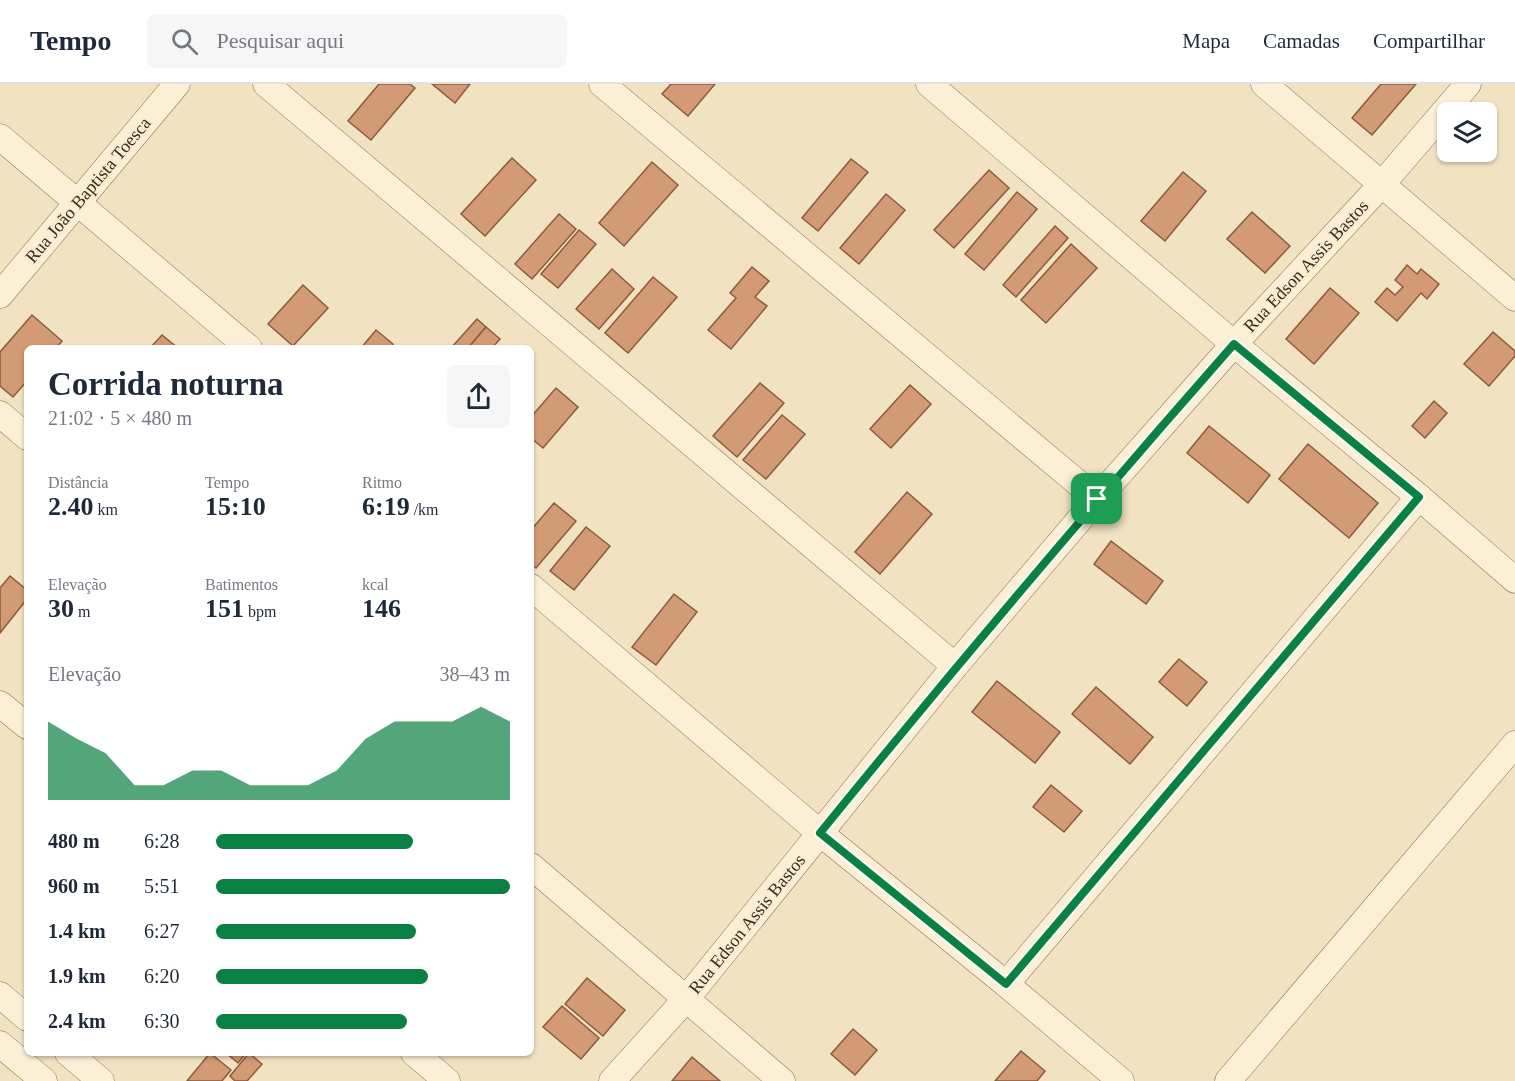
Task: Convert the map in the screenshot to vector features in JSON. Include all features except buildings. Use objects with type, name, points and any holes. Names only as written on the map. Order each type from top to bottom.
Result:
[{"type":"street","name":"Rua João Baptista Toesca","points":[[0,295],[177,84]]},
{"type":"street","points":[[266,84],[956,666]]},
{"type":"street","points":[[602,84],[1097,499]]},
{"type":"street","points":[[929,84],[1515,580]]},
{"type":"street","points":[[1264,84],[1515,298]]},
{"type":"street","name":"Rua Edson Assis Bastos","points":[[612,1081],[686,999],[956,666],[1097,499],[1234,344],[1382,184],[1468,84]]},
{"type":"street","points":[[0,137],[245,345]]},
{"type":"street","points":[[0,414],[24,434]]},
{"type":"street","points":[[1006,984],[1419,497]]},
{"type":"street","points":[[534,590],[820,833],[1121,1081]]},
{"type":"street","points":[[0,704],[24,724]]},
{"type":"street","points":[[1228,1081],[1515,744]]},
{"type":"street","points":[[534,870],[782,1081]]},
{"type":"street","points":[[0,995],[24,1015]]},
{"type":"street","points":[[0,1044],[44,1081]]},
{"type":"street","points":[[72,1056],[101,1081]]},
{"type":"street","points":[[418,1056],[447,1081]]},
{"type":"route","points":[[1234,344],[1419,497],[1006,984],[820,833],[956,666],[1097,499],[1234,344]]}]
